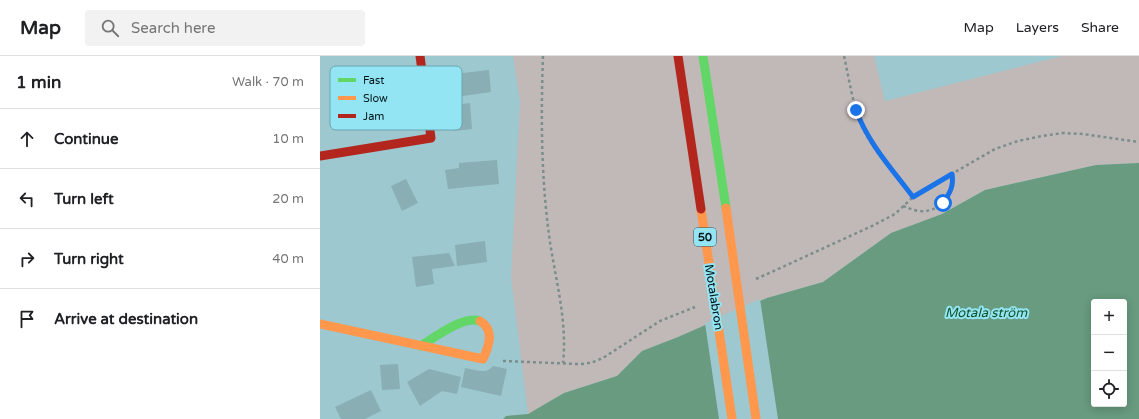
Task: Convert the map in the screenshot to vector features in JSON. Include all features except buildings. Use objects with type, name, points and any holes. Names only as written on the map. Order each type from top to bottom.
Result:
[{"type":"main road","points":[[420,56],[421,66]]},
{"type":"main road","name":"Motalabron","points":[[678,56],[732,419]]},
{"type":"main road","name":"Motalabron","points":[[702,56],[756,419]]},
{"type":"main road","points":[[320,156],[431,138],[430,130]]},
{"type":"main road","points":[[320,324],[421,346],[483,359],[490,345],[490,331],[484,322],[474,319],[465,320],[421,346]]},
{"type":"path","points":[[543,56],[542,91],[544,189],[548,228],[564,337],[563,363]]},
{"type":"path","points":[[844,56],[856,110],[861,123],[878,152],[913,197],[995,149],[1018,141],[1042,136],[1083,134],[1139,142]]},
{"type":"path","points":[[903,206],[920,211],[936,208],[949,196],[953,182],[952,174]]},
{"type":"shaded area","points":[[513,56],[874,56],[885,101],[1062,56],[1139,56],[1139,163],[1096,165],[985,190],[942,214],[891,233],[823,282],[767,298],[642,351],[617,376],[564,393],[528,414],[511,277],[520,102]]},
{"type":"water","name":"Motala ström","points":[[1139,163],[1139,419],[503,419],[506,416],[528,414],[564,393],[617,376],[642,351],[767,298],[823,282],[891,233],[942,214],[985,190],[1096,165]]},
{"type":"pier","points":[[760,299],[778,419],[719,419],[705,323]]},
{"type":"traffic: fast","points":[[703,56],[726,208]]},
{"type":"traffic: fast","points":[[421,346],[458,324],[473,320],[480,321]]},
{"type":"traffic: slow","points":[[726,208],[756,419]]},
{"type":"traffic: slow","points":[[701,209],[732,419]]},
{"type":"traffic: slow","points":[[320,324],[483,359],[489,344],[489,334],[488,329],[480,321]]},
{"type":"traffic: jam","points":[[420,56],[421,66]]},
{"type":"traffic: jam","points":[[678,56],[701,209]]},
{"type":"traffic: jam","points":[[320,156],[431,138],[430,130]]},
{"type":"route","points":[[856,110],[867,135],[878,152],[913,197],[952,174],[952,188],[949,196],[943,203]]}]
